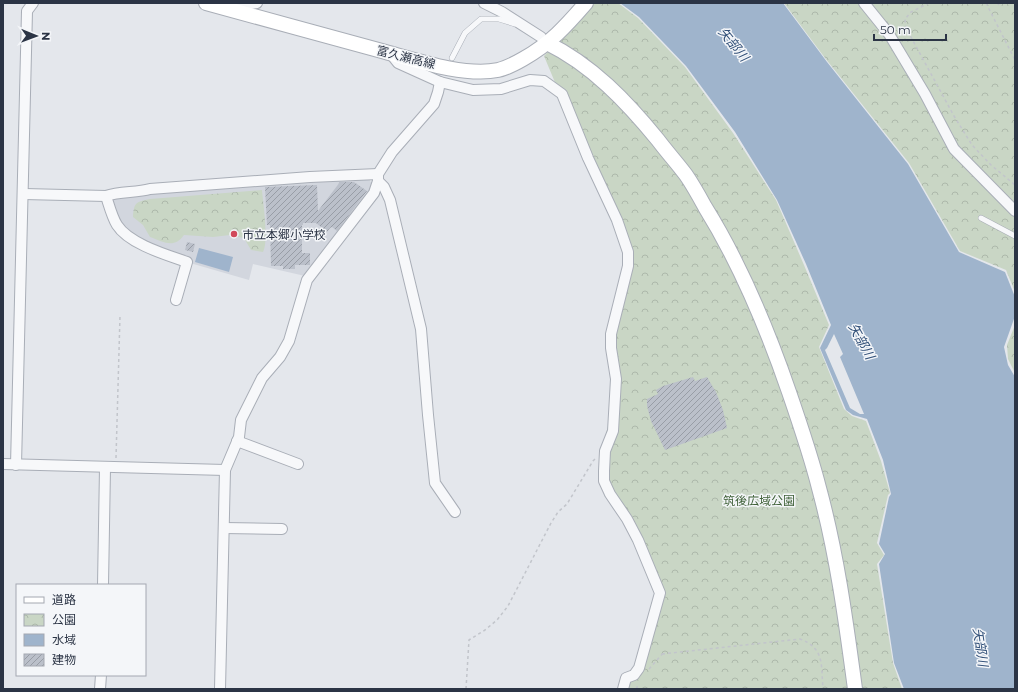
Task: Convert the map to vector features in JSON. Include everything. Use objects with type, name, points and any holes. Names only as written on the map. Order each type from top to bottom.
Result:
[{"type":"street","points":[[16,465],[24,194],[27,11],[33,3]]},
{"type":"street","name":"富久瀬高線","points":[[206,3],[458,70],[489,71],[499,70],[515,64],[536,52],[586,3]]},
{"type":"street","points":[[227,9],[257,3]]},
{"type":"street","points":[[484,3],[548,39],[588,68],[614,90],[644,123],[686,175],[723,237],[762,318],[778,359],[800,423],[819,488],[834,556],[845,617],[855,689]]},
{"type":"street","points":[[864,3],[889,34],[925,94],[954,149],[1015,211]]},
{"type":"street","points":[[390,53],[398,63],[441,80],[473,90],[501,89],[530,80],[544,81],[562,94],[588,158],[617,220],[628,252],[628,266],[611,334],[611,348],[616,379],[613,430],[606,451],[604,481],[610,494],[627,519],[638,540],[660,593],[639,668],[634,675],[626,678],[623,689]]},
{"type":"street","points":[[220,689],[225,470],[237,441],[242,420],[262,378],[280,357],[289,340],[307,280],[374,193],[378,177],[392,152],[434,104],[441,80]]},
{"type":"street","points":[[24,194],[106,196],[114,193],[140,192],[150,189],[310,177],[378,177]]},
{"type":"street","points":[[378,177],[390,200],[421,329],[435,483],[455,512]]},
{"type":"street","points":[[106,196],[116,224],[122,231],[146,247],[187,262],[176,300]]},
{"type":"street","points":[[237,441],[298,464]]},
{"type":"street","points":[[3,464],[105,468],[225,470]]},
{"type":"street","points":[[103,584],[105,468]]},
{"type":"street","points":[[224,528],[282,529]]},
{"type":"street","points":[[100,689],[101,676]]},
{"type":"lane","points":[[452,58],[464,33],[481,18],[499,19],[528,28]]},
{"type":"lane","points":[[981,218],[1015,236]]},
{"type":"path","points":[[929,3],[911,12],[905,19],[906,28],[954,116],[972,144],[991,165],[1015,185]]},
{"type":"path","points":[[986,3],[1015,60]]},
{"type":"path","points":[[116,468],[120,316]]},
{"type":"path","points":[[466,689],[469,640],[497,620],[508,606],[551,523],[558,512],[567,504],[593,461],[606,451]]},
{"type":"path","points":[[665,651],[662,654],[800,639],[808,642],[818,650],[823,689]]},
{"type":"shaded area","name":"市立本郷小学校","points":[[369,179],[372,184],[370,191],[305,276],[253,264],[249,280],[190,263],[147,244],[122,227],[112,201],[114,196],[230,186]]},
{"type":"green space","name":"筑後広域公園","points":[[595,3],[618,3],[638,18],[685,67],[733,133],[776,200],[829,325],[819,347],[844,409],[852,416],[866,421],[881,461],[890,493],[888,495],[877,543],[884,555],[877,564],[893,663],[902,689],[626,689],[627,683],[638,675],[661,599],[610,489],[605,437],[609,423],[612,382],[607,340],[625,272],[624,248],[544,56]]},
{"type":"green space","points":[[784,3],[1015,3],[1015,292],[1006,270],[960,251],[909,163],[825,58]]},
{"type":"green space","points":[[262,190],[266,231],[265,247],[263,252],[251,250],[244,238],[230,235],[213,237],[184,235],[176,242],[164,242],[150,237],[143,225],[133,217],[135,206],[139,202],[150,199]]},
{"type":"green space","points":[[1015,325],[1015,373],[1008,359],[1007,345]]},
{"type":"water","name":"矢部川","points":[[620,3],[783,3],[827,62],[908,164],[959,252],[1005,272],[1015,297],[1015,316],[1004,347],[1008,365],[1015,377],[1015,689],[904,689],[894,663],[879,564],[885,554],[879,544],[889,497],[891,494],[883,460],[867,419],[853,415],[846,410],[820,348],[831,325],[806,264],[777,200],[735,132],[686,66],[639,17]],"holes":[[[834,334],[843,354],[840,357],[864,414],[860,414],[850,408],[825,350]]]},
{"type":"water","points":[[199,248],[233,257],[229,272],[195,262]]},
{"type":"building","points":[[340,182],[354,182],[367,191],[337,231],[332,227],[327,232],[316,223],[303,223],[302,253],[310,253],[310,265],[295,265],[295,269],[283,269],[283,266],[271,266],[270,225],[267,225],[265,187],[317,185],[318,211]]},
{"type":"building","points":[[187,242],[195,244],[193,252],[185,250]]},
{"type":"building","points":[[693,377],[695,381],[707,377],[716,392],[723,410],[727,428],[665,450],[651,421],[647,406],[647,399],[658,394],[656,390],[663,386]]},
{"type":"place","name":"市立本郷小学校","points":[[234,234]]}]
